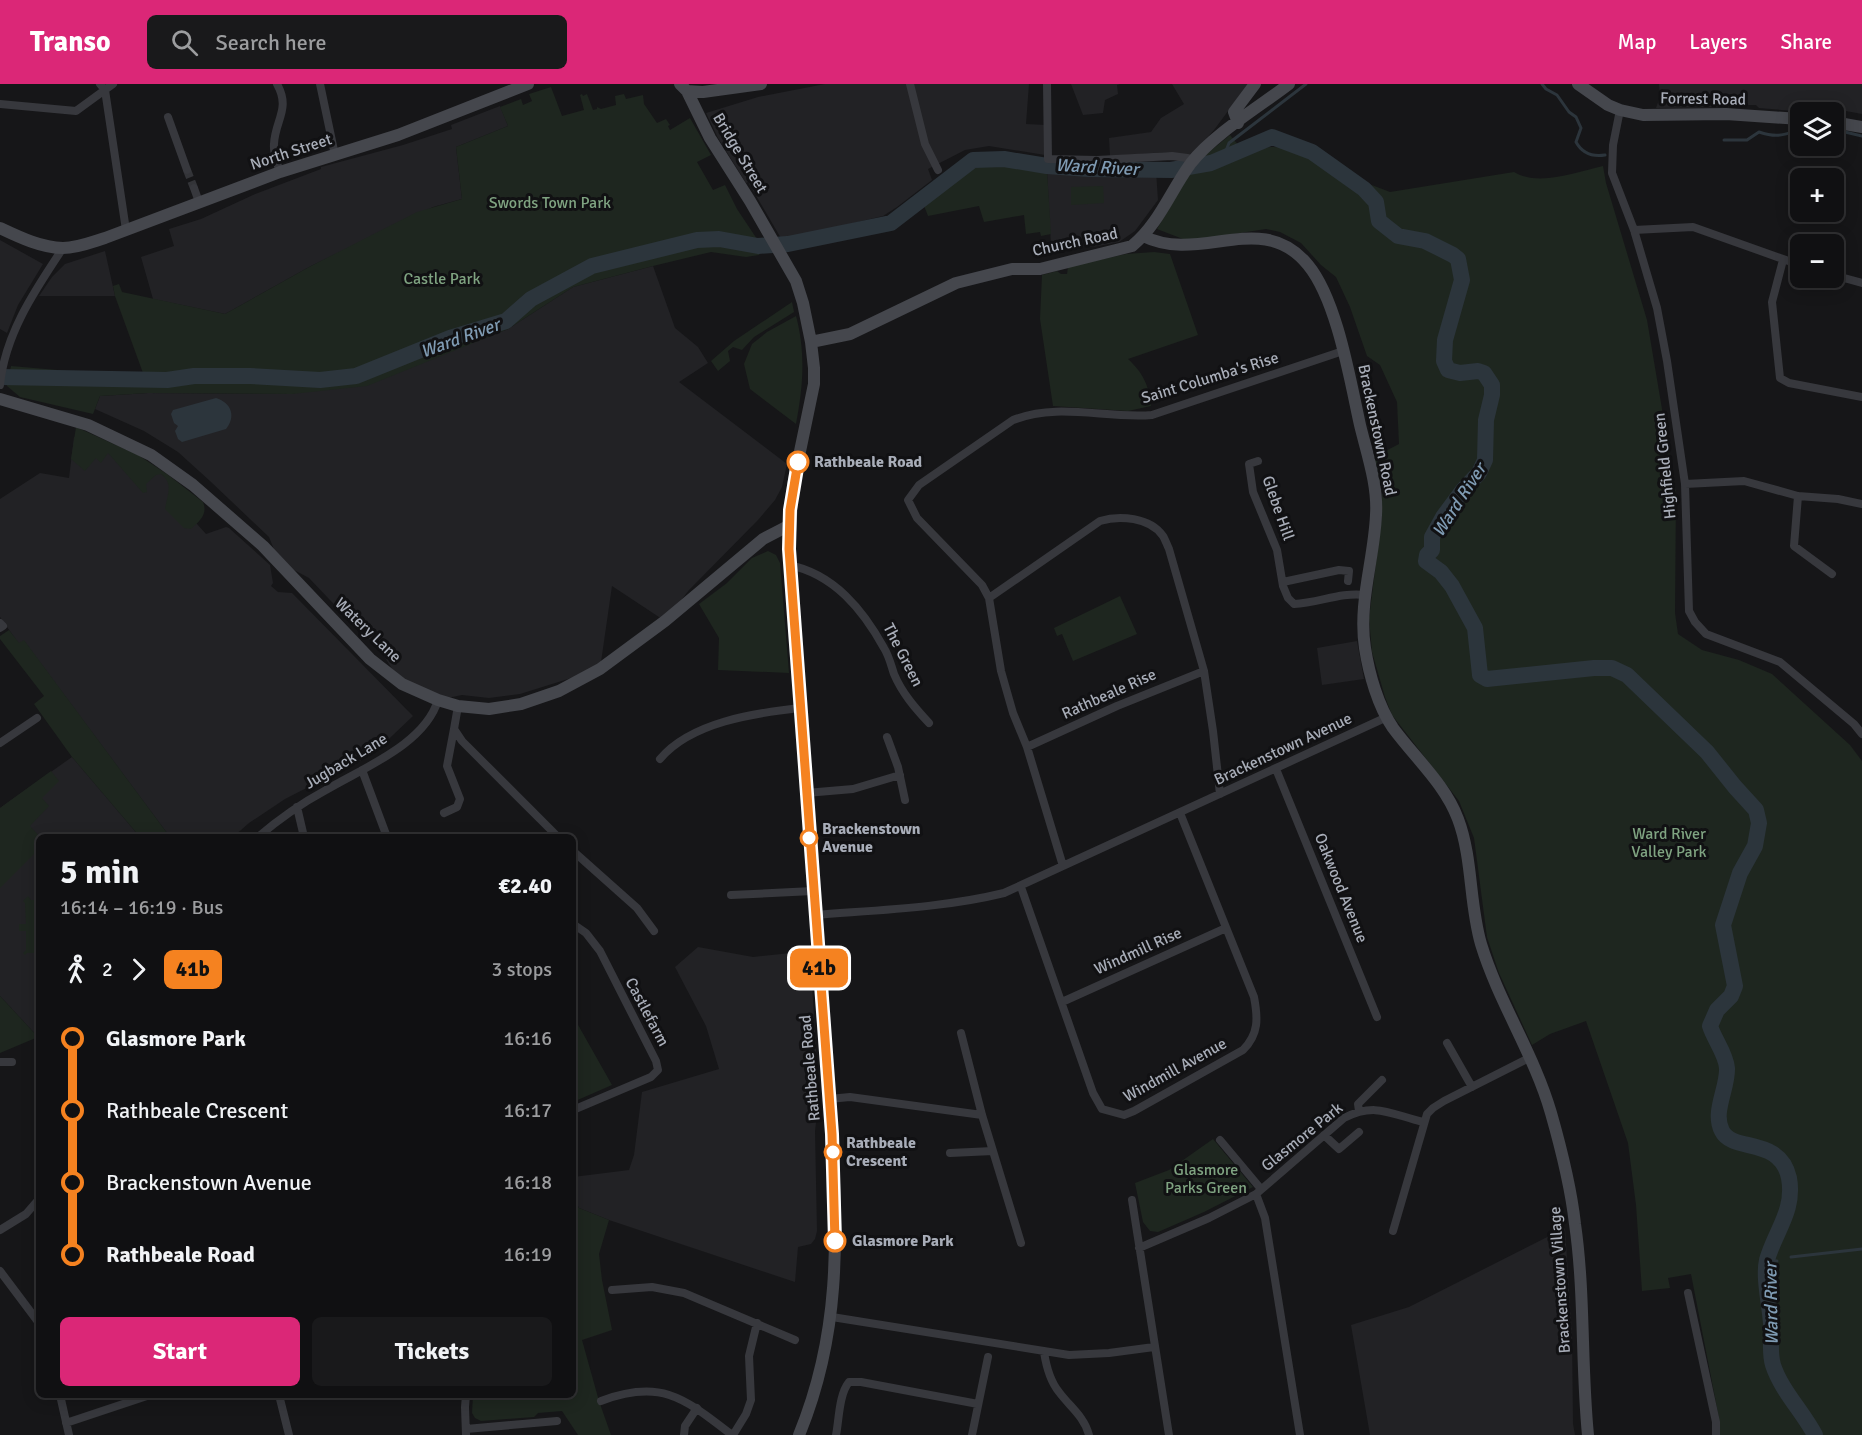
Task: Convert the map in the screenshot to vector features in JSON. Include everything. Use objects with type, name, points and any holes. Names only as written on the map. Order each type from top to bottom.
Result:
[{"type":"street","points":[[0,104],[76,111],[102,87],[113,84]]},
{"type":"street","points":[[277,84],[284,107],[273,141],[280,172]]},
{"type":"street","points":[[320,84],[335,155]]},
{"type":"street","name":"North Street","points":[[63,248],[105,238],[280,172],[398,135],[528,84]]},
{"type":"street","points":[[683,88],[703,92],[761,84]]},
{"type":"street","points":[[910,84],[925,144],[938,170]]},
{"type":"street","points":[[1047,84],[1048,159],[1097,160],[1172,156],[1194,161]]},
{"type":"street","points":[[1238,123],[1234,112],[1255,84]]},
{"type":"street","name":"Church Road","points":[[811,342],[860,330],[956,283],[1012,269],[1040,269],[1132,246],[1143,236],[1183,176],[1208,146],[1289,84]]},
{"type":"street","name":"Forrest Road","points":[[1578,84],[1602,101],[1620,110],[1643,115],[1726,114],[1790,118]]},
{"type":"street","points":[[102,87],[126,230]]},
{"type":"street","name":"Bridge Street","points":[[683,88],[710,138],[796,281],[803,303]]},
{"type":"street","name":"Highfield Green","points":[[1620,110],[1613,145],[1612,173],[1634,230],[1657,308],[1674,405],[1684,484],[1689,611],[1706,634],[1780,662],[1854,724],[1862,734]]},
{"type":"street","points":[[168,117],[187,170]]},
{"type":"street","points":[[1844,124],[1862,127]]},
{"type":"street","points":[[194,188],[199,202]]},
{"type":"street","points":[[1634,230],[1693,227],[1790,262]]},
{"type":"street","points":[[0,228],[31,241],[63,248],[23,313],[2,366],[0,385]]},
{"type":"street","name":"Brackenstown Road","points":[[1143,236],[1157,243],[1184,246],[1264,237],[1291,249],[1303,259],[1319,280],[1342,351],[1376,500],[1374,533],[1365,594],[1364,626],[1365,648],[1372,677],[1387,717],[1441,787],[1458,817],[1465,839],[1479,938],[1503,1004]]},
{"type":"street","points":[[1782,260],[1772,302],[1780,378],[1789,383],[1862,397]]},
{"type":"street","points":[[1844,278],[1862,283]]},
{"type":"street","name":"Rathbeale Road","points":[[799,1435],[818,1382],[826,1350],[832,1317],[834,1286],[834,1200],[829,1099],[789,565],[793,485],[814,384],[811,342],[803,303]]},
{"type":"street","name":"Saint Columba's Rise","points":[[1063,866],[1001,671],[989,598],[982,585],[917,518],[908,500],[919,485],[1013,420],[1028,414],[1053,410],[1132,416],[1152,415],[1342,351]]},
{"type":"street","name":"Watery Lane","points":[[0,399],[88,425],[127,442],[167,466],[222,509],[263,546],[369,658],[402,684],[458,706],[489,709],[521,704],[559,691],[600,669],[665,621],[763,539],[790,525]]},
{"type":"street","name":"Glebe Hill","points":[[1258,461],[1249,464],[1253,492],[1277,550],[1288,598],[1294,604],[1308,603],[1348,593],[1365,594]]},
{"type":"street","points":[[1684,484],[1744,481],[1798,496],[1838,499],[1862,504]]},
{"type":"street","points":[[1798,496],[1794,546],[1832,574]]},
{"type":"street","points":[[989,598],[1100,521],[1110,518],[1140,521],[1153,526],[1163,536],[1169,549],[1204,671],[1214,731],[1220,794]]},
{"type":"street","name":"The Green","points":[[789,565],[804,568],[835,584],[854,604],[886,650],[904,693],[929,723]]},
{"type":"street","points":[[1283,582],[1339,570],[1349,571],[1348,581]]},
{"type":"street","points":[[0,623],[3,626],[0,628]]},
{"type":"street","name":"Rathbeale Rise","points":[[1027,747],[1204,671]]},
{"type":"street","name":"Jugback Lane","points":[[262,834],[297,807],[362,770],[418,733],[428,721],[438,700]]},
{"type":"street","points":[[444,813],[457,807],[460,799],[447,766],[458,706]]},
{"type":"street","points":[[660,759],[668,750],[696,733],[757,712],[800,708]]},
{"type":"street","name":"Brackenstown Avenue","points":[[815,915],[986,897],[1021,886],[1387,717]]},
{"type":"street","points":[[0,744],[37,718]]},
{"type":"street","points":[[454,729],[462,741],[555,834]]},
{"type":"street","points":[[887,737],[900,775],[905,800]]},
{"type":"street","name":"Oakwood Avenue","points":[[1276,769],[1377,1017]]},
{"type":"street","points":[[362,770],[386,834]]},
{"type":"street","points":[[806,793],[853,789],[900,775]]},
{"type":"street","points":[[297,807],[303,834]]},
{"type":"street","name":"Windmill Avenue","points":[[1021,886],[1093,1093],[1102,1109],[1124,1115],[1134,1111],[1243,1050],[1252,1041],[1256,1030],[1258,1016],[1254,997],[1180,813]]},
{"type":"street","points":[[576,854],[637,908],[654,931]]},
{"type":"street","points":[[731,895],[813,891]]},
{"type":"street","name":"Castlefarm","points":[[576,926],[586,933],[600,951],[656,1061],[658,1070],[651,1077],[576,1109]]},
{"type":"street","name":"Windmill Rise","points":[[1062,1002],[1226,928]]},
{"type":"street","name":"Brackenstown Village","points":[[1503,1004],[1540,1080],[1551,1114],[1575,1222],[1583,1390],[1588,1435]]},
{"type":"street","points":[[961,1033],[982,1115],[1021,1243]]},
{"type":"street","points":[[1447,1043],[1472,1087]]},
{"type":"street","points":[[1393,1231],[1423,1122],[1432,1108],[1529,1058]]},
{"type":"street","points":[[0,1062],[12,1062]]},
{"type":"street","name":"Glasmore Park","points":[[1139,1248],[1209,1218],[1259,1192],[1344,1118],[1359,1111],[1358,1104],[1382,1080]]},
{"type":"street","points":[[829,1099],[850,1098],[982,1115]]},
{"type":"street","points":[[1359,1111],[1377,1109],[1423,1122]]},
{"type":"street","points":[[1324,1135],[1339,1149],[1359,1132]]},
{"type":"street","name":"Glasmore Park","points":[[1220,1140],[1259,1192],[1300,1435]]},
{"type":"street","points":[[950,1153],[993,1151]]},
{"type":"street","points":[[1132,1200],[1169,1435]]},
{"type":"street","points":[[0,1230],[26,1214],[36,1202]]},
{"type":"street","points":[[0,1271],[36,1319]]},
{"type":"street","points":[[612,1290],[652,1287],[684,1293],[795,1340]]},
{"type":"street","points":[[1688,1293],[1716,1422],[1716,1435]]},
{"type":"street","points":[[832,1317],[1069,1355],[1154,1347]]},
{"type":"street","points":[[601,1401],[626,1393],[657,1391],[676,1396],[697,1408],[733,1435],[746,1414],[751,1400],[749,1356],[757,1323]]},
{"type":"street","points":[[1044,1352],[1047,1368],[1058,1391],[1087,1426],[1089,1435]]},
{"type":"street","points":[[972,1435],[988,1357]]},
{"type":"street","points":[[836,1435],[846,1385],[849,1382],[861,1382],[978,1404]]},
{"type":"street","points":[[61,1398],[69,1435]]},
{"type":"street","points":[[66,1423],[141,1398]]},
{"type":"street","points":[[280,1398],[289,1435]]},
{"type":"street","points":[[466,1398],[466,1432],[557,1420]]},
{"type":"street","points":[[684,1435],[686,1426],[697,1408]]},
{"type":"shaded area","points":[[825,84],[1029,84],[1026,124],[1046,125],[1045,155],[989,146],[965,150],[928,169],[932,180],[883,216],[782,240],[748,182],[746,183],[718,138],[706,113],[758,97]]},
{"type":"shaded area","points":[[1071,84],[1120,84],[1117,85],[1118,94],[1105,100],[1103,113],[1083,115]]},
{"type":"shaded area","points":[[1172,84],[1248,84],[1214,130],[1192,154],[1182,155],[1168,152],[1110,156],[1109,138],[1151,132],[1161,118],[1184,104]]},
{"type":"shaded area","points":[[1659,84],[1862,84],[1862,114],[1844,111],[1844,102],[1790,102],[1790,111],[1759,108],[1756,105],[1656,108],[1660,97]]},
{"type":"shaded area","points":[[500,106],[508,126],[456,147],[462,199],[433,207],[311,266],[225,314],[153,299],[141,257],[174,246],[169,229],[201,219],[253,195],[321,169],[321,167],[452,129],[451,125]]},
{"type":"shaded area","points":[[1047,170],[1156,171],[1158,200],[1135,231],[1119,242],[1093,247],[1051,246]]},
{"type":"shaded area","points":[[0,240],[43,264],[18,305],[7,333],[0,329]]},
{"type":"shaded area","points":[[105,251],[115,296],[39,296],[52,277],[65,264]]},
{"type":"shaded area","points":[[653,266],[675,328],[698,347],[708,363],[679,382],[787,464],[782,487],[775,500],[758,520],[689,590],[665,621],[612,586],[600,669],[520,694],[489,698],[462,695],[438,700],[402,684],[378,647],[309,578],[279,562],[269,537],[178,452],[144,431],[95,409],[100,396],[148,393],[292,394],[490,336],[508,329],[573,287]]},
{"type":"shaded area","points":[[216,398],[226,403],[231,411],[231,420],[226,429],[182,442],[178,439],[175,431],[178,426],[174,423],[171,414],[173,410]]},
{"type":"shaded area","points":[[74,437],[155,469],[182,490],[197,524],[206,534],[229,528],[270,565],[273,583],[271,586],[278,592],[292,593],[413,716],[373,754],[285,799],[236,834],[168,834],[24,641],[19,644],[0,617],[0,499],[40,473],[69,478]]},
{"type":"shaded area","points":[[1357,641],[1364,679],[1322,685],[1317,648]]},
{"type":"shaded area","points":[[72,757],[137,834],[36,834],[36,1035],[0,996],[0,808]]},
{"type":"shaded area","points":[[698,947],[753,957],[810,951],[819,1098],[815,1131],[817,1231],[811,1244],[798,1247],[795,1282],[609,1220],[579,1208],[576,1202],[576,1177],[629,1170],[634,1155],[642,1092],[719,1069],[706,1026],[675,967]]},
{"type":"shaded area","points":[[1565,1228],[1572,1335],[1575,1435],[1370,1435],[1351,1325],[1409,1307]]},
{"type":"green space","name":"Swords Town Park","points":[[551,87],[562,116],[584,110],[580,95],[582,94],[583,96],[587,94],[593,110],[597,107],[601,109],[616,105],[615,96],[624,94],[626,99],[643,95],[644,104],[657,123],[666,119],[670,130],[690,118],[711,155],[697,162],[713,190],[725,185],[737,209],[763,248],[759,255],[746,257],[711,252],[573,287],[508,329],[367,386],[292,394],[148,393],[100,396],[93,414],[20,397],[7,386],[11,366],[104,374],[143,373],[113,286],[119,284],[122,292],[225,314],[311,266],[417,212],[462,199],[456,147],[508,126],[500,107],[521,99],[523,105],[532,101],[529,94]]},
{"type":"green space","name":"Ward River Valley Park","points":[[1230,135],[1247,156],[1264,148],[1284,148],[1304,156],[1339,178],[1357,176],[1364,182],[1390,192],[1514,172],[1535,178],[1558,177],[1603,166],[1647,320],[1676,492],[1675,613],[1678,634],[1702,650],[1739,660],[1772,674],[1850,745],[1862,761],[1862,1435],[1719,1435],[1719,1418],[1691,1274],[1668,1278],[1670,1288],[1642,1291],[1636,1205],[1628,1143],[1586,1021],[1550,1034],[1532,1045],[1499,973],[1487,937],[1474,838],[1459,801],[1392,715],[1372,652],[1369,618],[1382,516],[1382,491],[1374,457],[1399,444],[1397,402],[1380,365],[1367,356],[1350,307],[1336,277],[1321,265],[1301,243],[1280,232],[1266,229],[1188,241],[1157,229],[1187,178],[1203,157]]},
{"type":"green space","points":[[1003,163],[1047,170],[1051,234],[1041,236],[1040,232],[1026,234],[1024,215],[984,222],[979,206],[928,216],[923,203],[957,175],[973,167]]},
{"type":"green space","points":[[1103,186],[1104,203],[1071,205],[1071,187]]},
{"type":"green space","points":[[1154,252],[1170,254],[1198,335],[1128,359],[1138,369],[1144,380],[1151,406],[1128,411],[1053,406],[1040,319],[1042,275],[1057,271],[1067,274],[1068,267],[1126,254]]},
{"type":"green space","points":[[792,302],[794,312],[754,337],[742,350],[733,347],[728,351],[730,361],[718,371],[711,361],[734,341]]},
{"type":"green space","points":[[796,316],[801,343],[802,370],[796,424],[750,389],[744,364],[752,344],[767,332]]},
{"type":"green space","points":[[76,427],[138,455],[167,474],[203,502],[204,514],[200,520],[191,529],[184,528],[165,509],[169,486],[161,474],[156,475],[146,484],[147,492],[143,493],[108,453],[101,463],[96,458],[85,471],[71,459]]},
{"type":"green space","points":[[768,551],[776,555],[780,563],[789,673],[718,670],[719,638],[699,604],[727,583],[752,558]]},
{"type":"green space","points":[[1120,596],[1137,634],[1073,661],[1062,634],[1057,636],[1054,628]]},
{"type":"green space","points":[[9,630],[19,643],[24,640],[168,834],[137,834],[72,757],[34,704],[44,696],[0,636]]},
{"type":"green space","points":[[51,771],[59,781],[42,798],[49,806],[30,826],[37,834],[36,852],[0,888],[0,808]]},
{"type":"green space","points":[[28,896],[31,900],[36,900],[36,953],[25,955],[23,953],[26,950],[26,931],[19,931],[19,924],[26,924],[23,901]]},
{"type":"green space","points":[[0,996],[36,1035],[36,1038],[0,1053]]},
{"type":"green space","points":[[576,1021],[612,1085],[576,1101]]},
{"type":"green space","name":"Glasmore Parks Green","points":[[1213,1139],[1253,1187],[1158,1232],[1150,1231],[1143,1222],[1135,1183],[1169,1170]]},
{"type":"green space","points":[[576,1202],[579,1208],[609,1220],[599,1254],[612,1330],[582,1340],[611,1435],[578,1435],[562,1411],[538,1413],[534,1417],[481,1421],[472,1413],[473,1398],[576,1398]]},
{"type":"waterway","points":[[1224,156],[1229,143],[1306,84]]},
{"type":"waterway","points":[[1542,84],[1557,95],[1569,112],[1576,117],[1581,128],[1576,142],[1581,149],[1592,155],[1605,155]]},
{"type":"waterway","points":[[1724,140],[1747,140],[1759,132],[1771,135],[1790,132]]},
{"type":"waterway","points":[[1844,132],[1862,136]]},
{"type":"waterway","name":"Ward River","points":[[0,377],[167,380],[194,376],[250,376],[320,380],[356,376],[450,338],[506,321],[531,299],[592,266],[697,240],[719,239],[758,246],[788,244],[891,223],[973,160],[1004,159],[1047,166],[1089,169],[1171,170],[1211,163],[1272,137],[1312,152],[1364,189],[1376,202],[1379,221],[1398,236],[1425,241],[1458,259],[1462,280],[1445,340],[1444,361],[1448,370],[1460,373],[1478,371],[1484,373],[1492,385],[1492,395],[1486,420],[1485,460],[1479,473],[1443,517],[1432,537],[1432,550],[1427,555],[1426,561],[1441,572],[1452,586],[1475,628],[1480,675],[1487,679],[1594,668],[1612,668],[1627,675],[1707,752],[1756,810],[1759,823],[1755,846],[1740,873],[1723,925],[1735,986],[1731,996],[1717,1010],[1710,1026],[1727,1068],[1719,1108],[1719,1124],[1728,1138],[1767,1150],[1776,1156],[1784,1165],[1789,1178],[1787,1211],[1770,1250],[1766,1267],[1771,1355],[1781,1383],[1815,1435]]},
{"type":"waterway","points":[[1791,1257],[1862,1249]]},
{"type":"waterway","points":[[1767,1261],[1777,1261]]},
{"type":"tunnel","points":[[187,170],[194,188]]},
{"type":"bus line","name":"41b","points":[[798,462],[790,510],[789,549],[832,1134],[835,1241]]},
{"type":"place","name":"Rathbeale Road","points":[[798,462]]},
{"type":"place","name":"Brackenstown Avenue","points":[[809,838]]},
{"type":"place","name":"Rathbeale Crescent","points":[[833,1152]]},
{"type":"place","name":"Glasmore Park","points":[[835,1241]]},
{"type":"park label","name":"Castle Park","points":[[442,279]]}]
